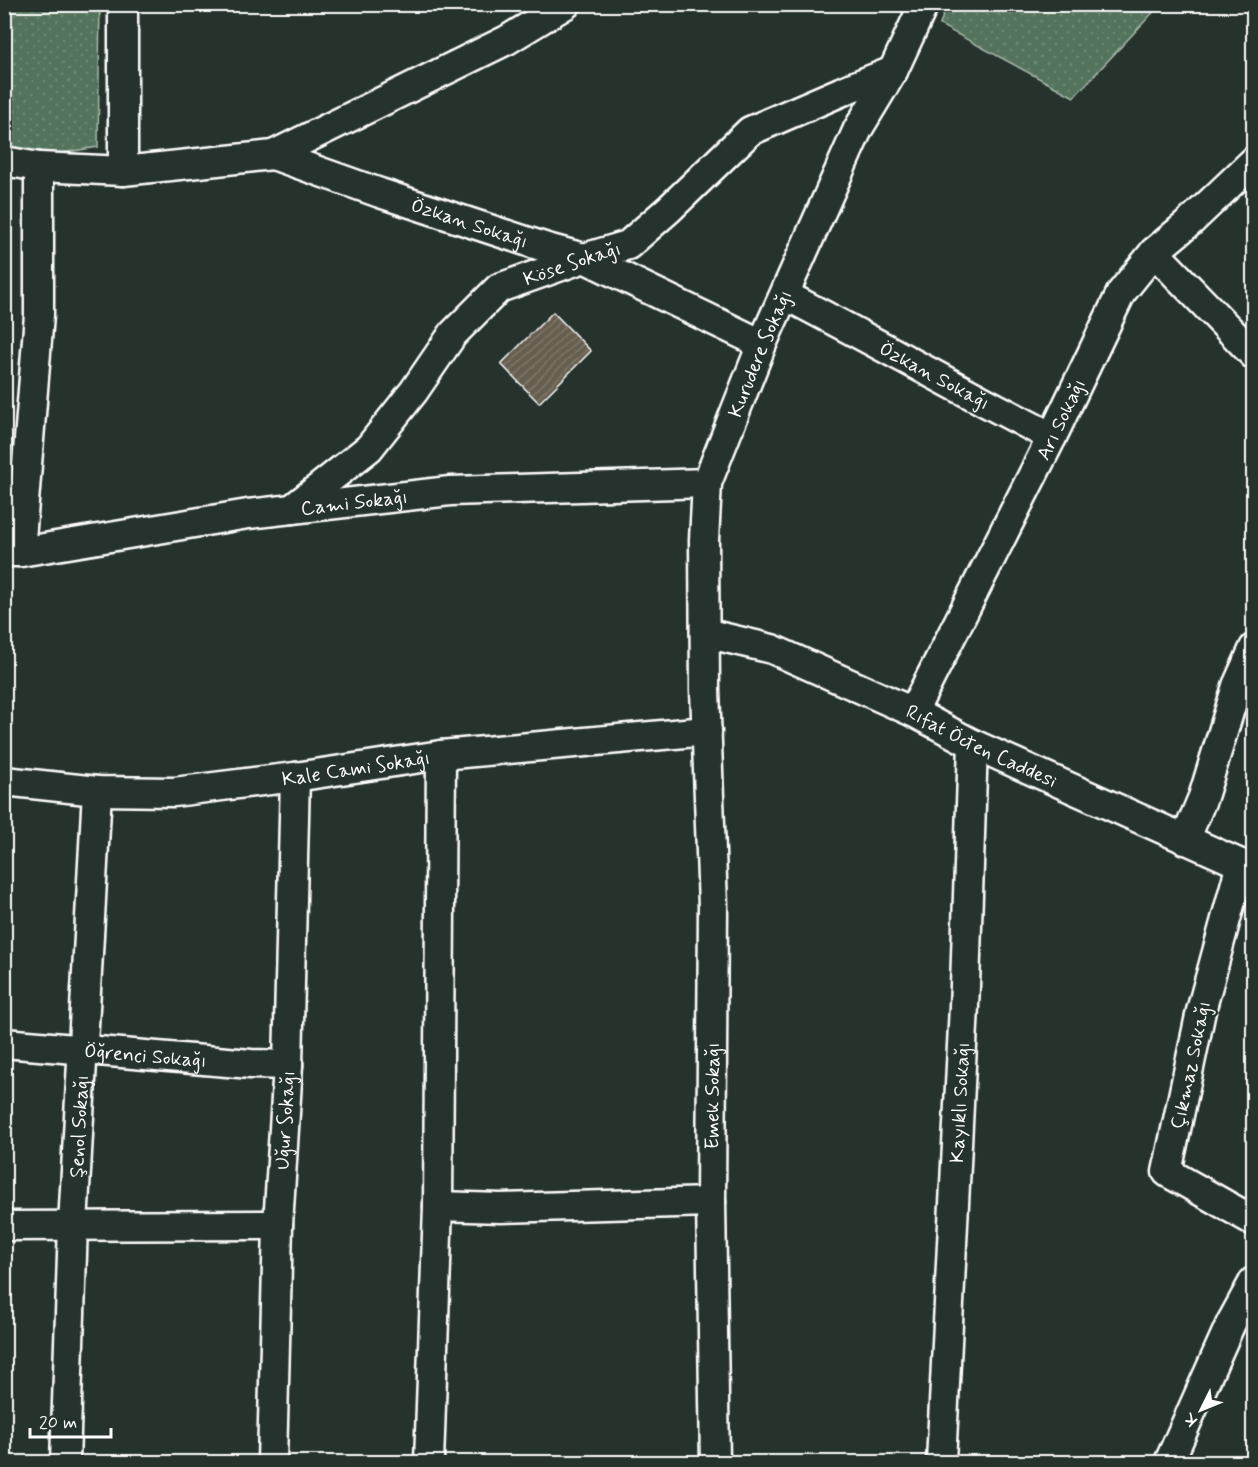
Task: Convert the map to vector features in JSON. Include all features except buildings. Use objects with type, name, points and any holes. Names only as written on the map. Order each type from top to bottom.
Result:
[{"type":"street","points":[[123,4],[123,171]]},
{"type":"street","points":[[4,161],[39,167],[123,171],[273,155],[507,40],[566,4]]},
{"type":"street","name":"Kurudere Sokağı","points":[[707,731],[704,540],[707,483],[762,344],[858,129],[893,71],[924,4]]},
{"type":"street","name":"Köse Sokağı","points":[[292,509],[369,448],[414,391],[453,334],[499,288],[628,245],[750,131],[893,71]]},
{"type":"street","name":"Özkan Sokağı","points":[[273,155],[391,197],[584,258],[762,344]]},
{"type":"street","name":"Arı Sokağı","points":[[913,712],[1052,437],[1121,292],[1154,252],[1190,222],[1254,161]]},
{"type":"street","points":[[12,552],[39,315],[39,167]]},
{"type":"street","points":[[1154,252],[1254,355]]},
{"type":"street","name":"Özkan Sokağı","points":[[784,295],[1052,437]]},
{"type":"street","name":"Cami Sokağı","points":[[12,552],[237,516],[450,490],[707,483]]},
{"type":"street","name":"Rıfat Öcten Caddesi","points":[[705,633],[772,649],[913,712],[973,744],[1247,867]]},
{"type":"street","points":[[1185,840],[1203,797],[1237,686],[1254,648]]},
{"type":"street","name":"Kale Cami Sokağı","points":[[4,781],[97,791],[174,792],[441,755],[707,731]]},
{"type":"street","name":"Emek Sokağı","points":[[707,731],[713,906],[711,1202],[715,1462]]},
{"type":"street","name":"Kayıklı Sokağı","points":[[941,1462],[965,986],[973,744]]},
{"type":"street","points":[[429,1462],[438,1206],[441,755]]},
{"type":"street","name":"Uğur Sokağı","points":[[272,1462],[278,1226],[288,1065],[295,777]]},
{"type":"street","name":"Şenol Sokağı","points":[[65,1462],[81,1049],[97,791]]},
{"type":"street","name":"Çıkmaz Sokağı","points":[[1247,867],[1201,1011],[1167,1172],[1254,1221]]},
{"type":"street","name":"Öğrenci Sokağı","points":[[4,1042],[250,1064],[288,1065]]},
{"type":"street","points":[[438,1206],[501,1208],[711,1202]]},
{"type":"street","points":[[4,1226],[278,1226]]},
{"type":"street","points":[[1169,1462],[1231,1323],[1254,1281]]},
{"type":"green space","points":[[946,4],[1160,5],[1074,97],[940,25]]},
{"type":"green space","points":[[4,5],[100,5],[98,147],[61,153],[5,148]]}]
